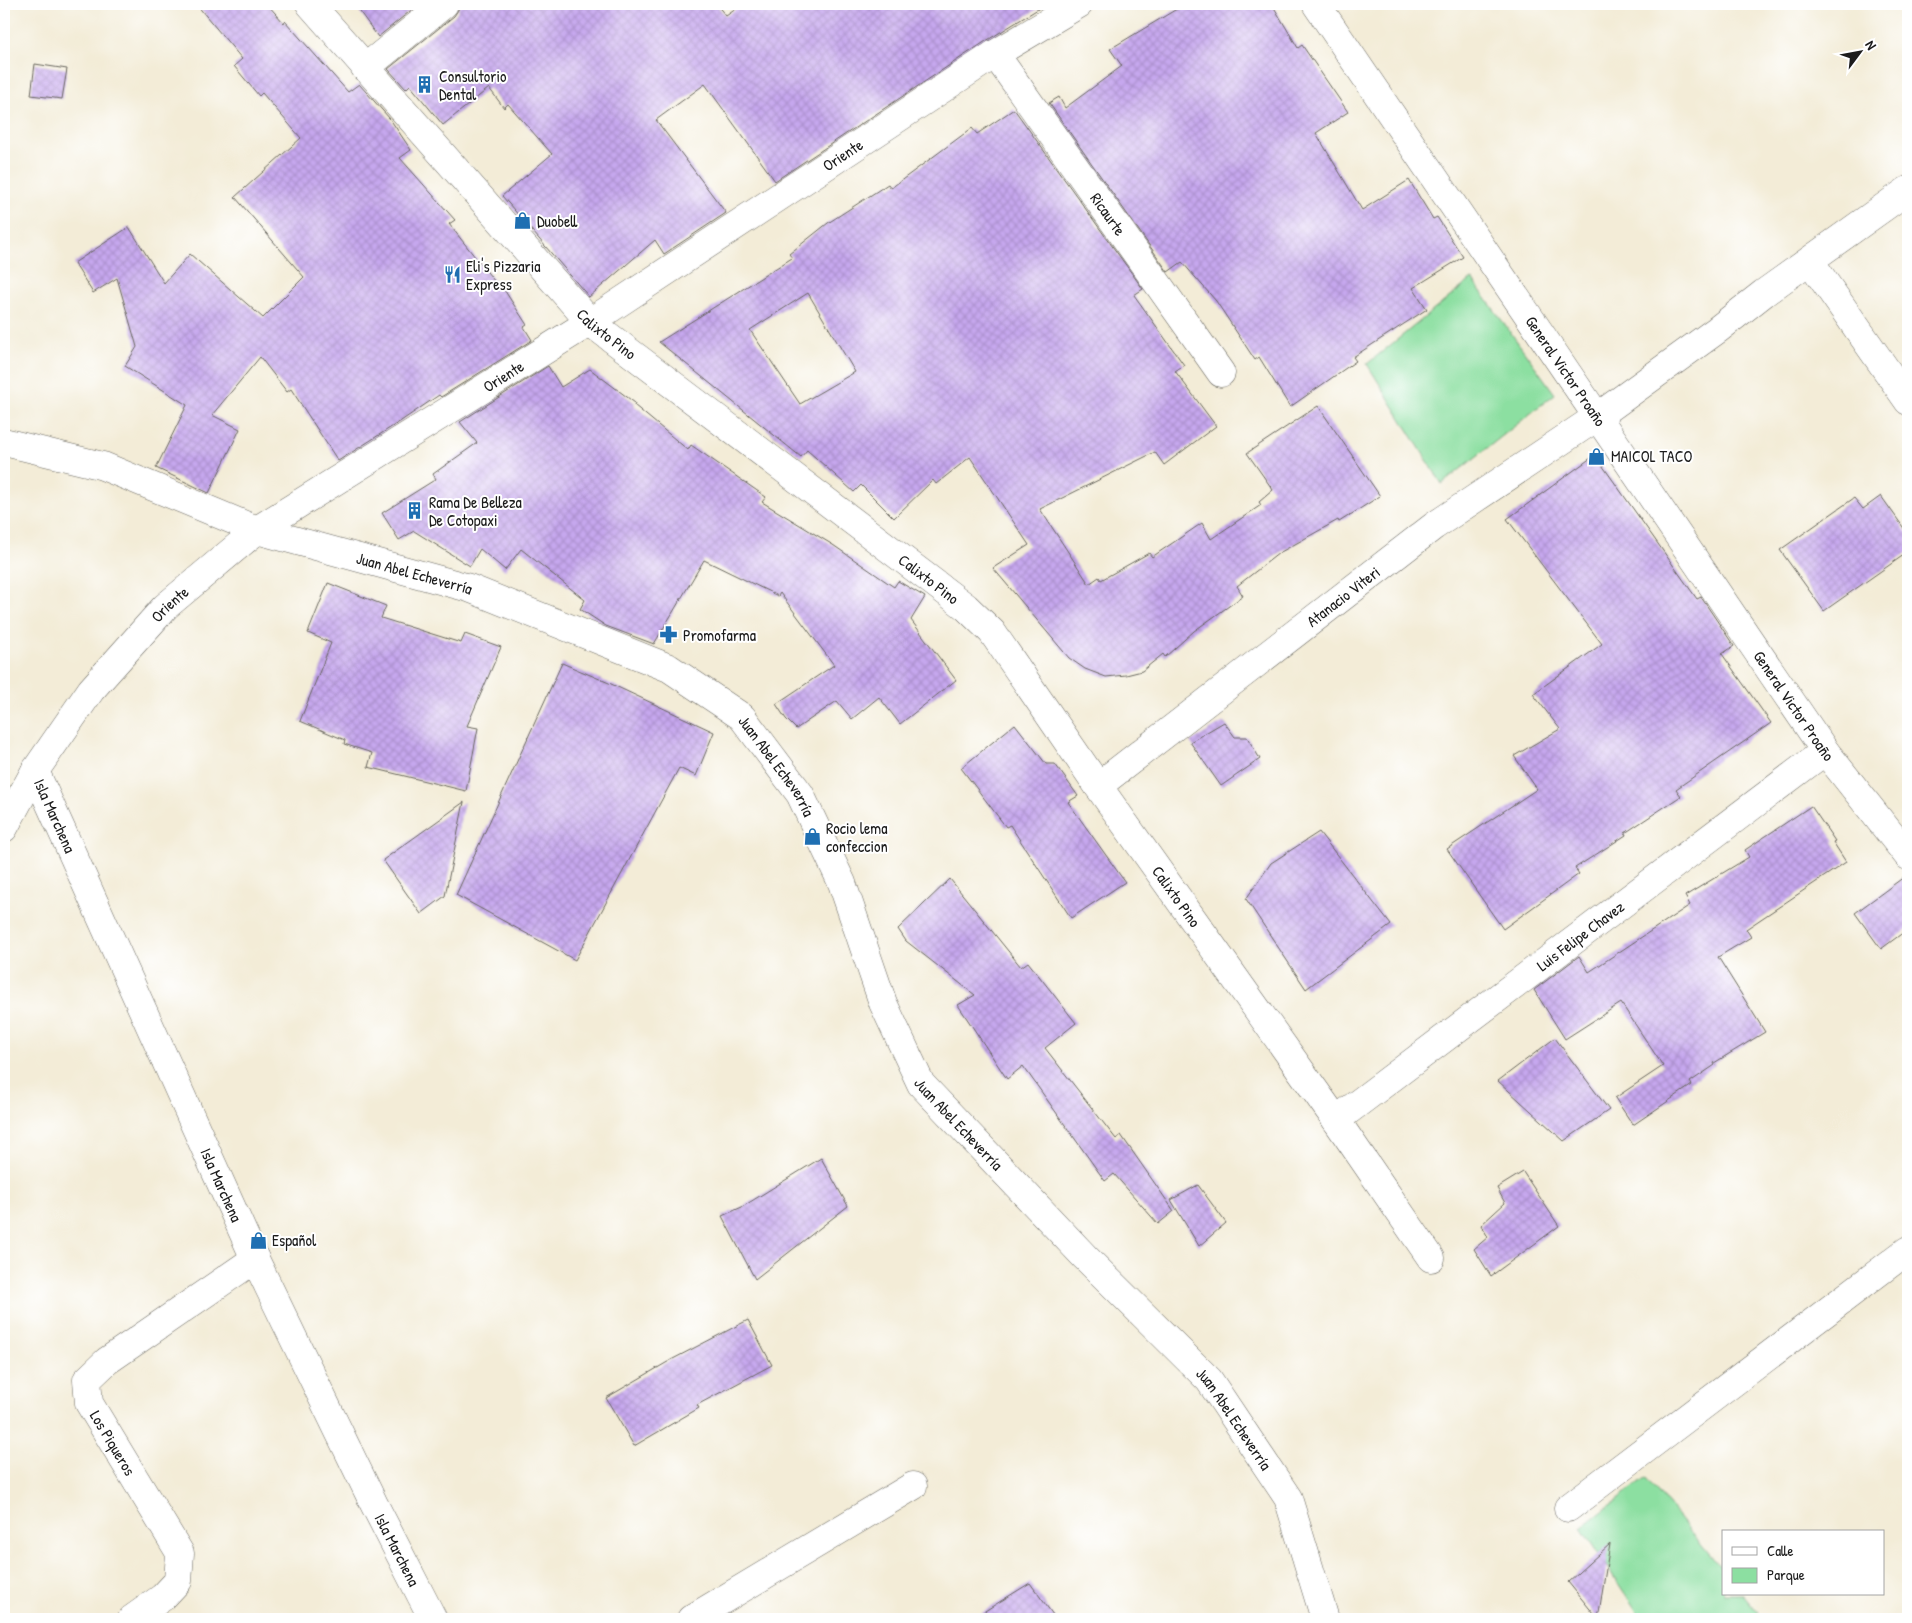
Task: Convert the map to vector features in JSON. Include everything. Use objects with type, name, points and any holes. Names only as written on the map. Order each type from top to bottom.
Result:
[{"type":"street","name":"Calixto Pino","points":[[310,4],[590,322],[966,607],[992,632],[1098,786],[1432,1258]]},
{"type":"street","points":[[365,68],[444,4]]},
{"type":"street","name":"Oriente","points":[[4,828],[35,771],[92,690],[165,607],[257,530],[590,322],[995,54],[1079,4]]},
{"type":"street","name":"General Victor Proaño","points":[[1316,4],[1825,751],[1908,856]]},
{"type":"street","name":"Ricaurte","points":[[995,54],[1221,374]]},
{"type":"street","name":"Atanacio Viteri","points":[[1098,786],[1434,526],[1597,417],[1717,330],[1764,293],[1908,190]]},
{"type":"street","points":[[1810,261],[1908,401]]},
{"type":"street","name":"Juan Abel Echeverría","points":[[4,442],[103,466],[257,530],[469,588],[669,668],[742,717],[800,794],[842,883],[883,1003],[921,1084],[1085,1257],[1209,1380],[1288,1498],[1325,1619]]},
{"type":"street","name":"Luis Felipe Chavez","points":[[1336,1120],[1825,751]]},
{"type":"street","name":"Isla Marchena","points":[[35,771],[255,1259],[374,1504],[433,1619]]},
{"type":"street","points":[[1568,1508],[1908,1250]]},
{"type":"street","name":"Los Piqueros","points":[[132,1619],[163,1597],[178,1581],[180,1553],[89,1403],[87,1380],[107,1361],[255,1259]]},
{"type":"street","points":[[691,1619],[913,1486]]},
{"type":"green space","points":[[1472,279],[1555,394],[1442,484],[1367,364]]},
{"type":"green space","points":[[1646,1478],[1722,1569],[1722,1596],[1745,1596],[1758,1612],[1751,1619],[1642,1619],[1581,1528]]},
{"type":"building","points":[[196,4],[267,4],[284,23],[285,21],[348,92],[359,84],[390,119],[411,150],[400,158],[455,220],[449,224],[499,287],[501,285],[527,325],[524,327],[532,340],[441,397],[439,395],[338,461],[291,389],[287,392],[260,357],[212,415],[240,429],[209,493],[156,468],[187,405],[125,366],[137,347],[117,278],[93,293],[74,263],[129,227],[164,283],[190,254],[263,318],[304,277],[235,197],[301,138],[262,93],[259,96],[234,66],[242,59]]},
{"type":"building","points":[[354,4],[419,4],[378,37]]},
{"type":"building","points":[[459,4],[716,4],[726,16],[743,4],[1046,4],[986,41],[775,181],[705,84],[656,120],[726,213],[664,254],[655,240],[589,297],[502,196],[552,154],[508,104],[504,108],[489,88],[443,125],[410,85],[406,89],[388,69],[454,16]]},
{"type":"building","points":[[1185,4],[1272,4],[1298,48],[1302,45],[1348,112],[1316,133],[1362,210],[1409,180],[1433,219],[1437,217],[1463,257],[1413,288],[1427,309],[1353,357],[1356,361],[1290,407],[1259,357],[1255,360],[1216,301],[1182,262],[1168,272],[1049,103],[1059,97],[1065,108],[1122,66],[1110,49]]},
{"type":"building","points":[[35,64],[67,69],[62,99],[31,95]]},
{"type":"building","points":[[1014,109],[1143,289],[1134,295],[1184,365],[1175,371],[1216,426],[1164,465],[1155,452],[1040,509],[1089,584],[1099,577],[1101,580],[1149,553],[1152,557],[1202,523],[1211,539],[1261,505],[1259,502],[1273,490],[1247,453],[1318,406],[1380,496],[1339,522],[1338,520],[1279,553],[1237,586],[1243,596],[1194,631],[1165,657],[1163,654],[1142,671],[1106,677],[1085,669],[1069,658],[993,568],[1029,545],[970,457],[936,484],[933,480],[894,518],[861,485],[854,492],[807,450],[801,457],[659,342],[792,258],[789,254],[828,223],[888,184],[891,188],[972,128],[977,134]],"holes":[[[808,293],[855,372],[800,404],[750,330]]]},
{"type":"building","points":[[548,366],[561,387],[590,369],[635,403],[634,405],[688,450],[691,445],[766,497],[762,502],[833,545],[894,587],[898,581],[925,597],[911,620],[956,680],[900,724],[879,697],[852,719],[837,701],[796,729],[786,719],[776,704],[834,665],[780,593],[778,596],[704,560],[654,644],[606,626],[580,609],[585,600],[521,549],[505,570],[480,549],[470,566],[414,531],[399,540],[382,513],[436,479],[433,474],[477,443],[460,422]]},
{"type":"building","points":[[1595,455],[1697,599],[1701,597],[1734,646],[1722,654],[1771,723],[1676,789],[1681,796],[1575,868],[1579,874],[1503,929],[1447,849],[1537,789],[1514,756],[1560,729],[1533,694],[1602,644],[1507,519]]},
{"type":"building","points":[[1881,496],[1908,534],[1908,552],[1824,611],[1780,550],[1854,498],[1863,509]]},
{"type":"building","points":[[328,583],[386,606],[381,618],[461,643],[465,634],[501,647],[467,726],[478,728],[466,791],[368,767],[372,753],[344,744],[345,740],[300,721],[331,643],[308,633]]},
{"type":"building","points":[[562,663],[714,732],[696,776],[679,768],[575,960],[456,895]]},
{"type":"building","points":[[1224,722],[1235,737],[1247,737],[1260,759],[1221,786],[1190,742]]},
{"type":"building","points":[[1015,724],[1046,764],[1055,764],[1078,796],[1068,802],[1125,882],[1071,918],[1010,825],[1006,827],[961,768]]},
{"type":"building","points":[[464,802],[445,896],[421,914],[383,860]]},
{"type":"building","points":[[1811,806],[1835,841],[1833,842],[1846,862],[1746,929],[1751,937],[1718,957],[1765,1032],[1714,1063],[1715,1065],[1690,1082],[1692,1085],[1633,1125],[1615,1098],[1663,1066],[1621,1003],[1565,1039],[1534,990],[1579,956],[1589,972],[1690,905],[1685,896],[1749,857],[1745,850]]},
{"type":"building","points":[[1319,832],[1391,925],[1306,989],[1246,899],[1271,863]]},
{"type":"building","points":[[1908,874],[1908,929],[1881,949],[1855,913]]},
{"type":"building","points":[[950,879],[1021,967],[1028,962],[1076,1023],[1045,1048],[1116,1139],[1121,1135],[1174,1211],[1158,1224],[1114,1174],[1105,1181],[1023,1066],[1007,1079],[958,1005],[975,995],[906,941],[898,929]]},
{"type":"building","points":[[1555,1038],[1609,1110],[1564,1141],[1498,1081]]},
{"type":"building","points":[[821,1158],[848,1206],[755,1279],[722,1216],[742,1207]]},
{"type":"building","points":[[1523,1172],[1559,1226],[1491,1276],[1474,1249],[1488,1237],[1481,1225],[1505,1203],[1497,1188]]},
{"type":"building","points":[[1198,1185],[1226,1223],[1199,1246],[1171,1200]]},
{"type":"building","points":[[748,1320],[772,1365],[697,1405],[699,1408],[634,1446],[606,1398],[671,1360]]},
{"type":"building","points":[[1610,1544],[1598,1619],[1568,1582]]},
{"type":"building","points":[[1030,1583],[1056,1619],[972,1619]]},
{"type":"place","name":"Consultorio Dental","points":[[425,85]]},
{"type":"place","name":"Duobell","points":[[523,221]]},
{"type":"place","name":"Eli's Pizzaria Express","points":[[452,275]]},
{"type":"place","name":"MAICOL TACO","points":[[1597,456]]},
{"type":"place","name":"Rama De Belleza De Cotopaxi","points":[[415,511]]},
{"type":"place","name":"Promofarma","points":[[669,635]]},
{"type":"place","name":"Rocio lema confeccion","points":[[812,837]]},
{"type":"place","name":"Español","points":[[258,1240]]}]
